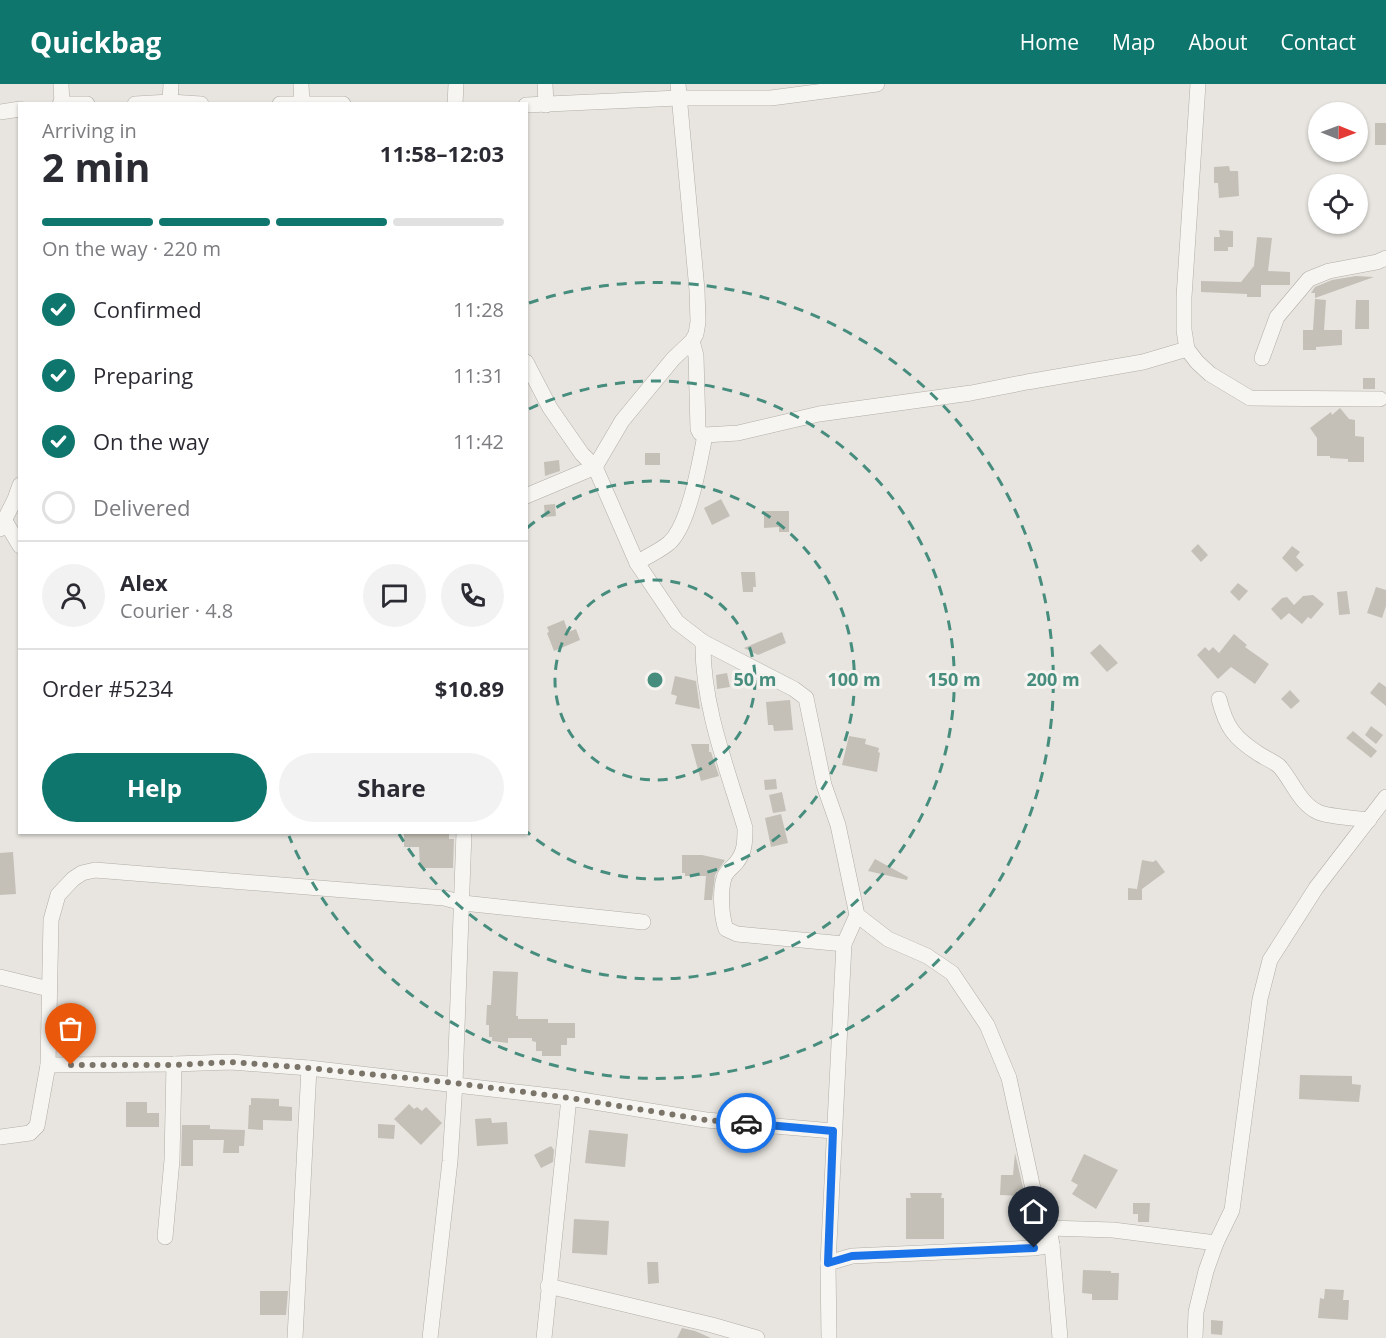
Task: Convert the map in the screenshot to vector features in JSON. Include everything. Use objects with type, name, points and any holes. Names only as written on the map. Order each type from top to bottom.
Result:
[{"type":"street","points":[[61,84],[61,102]]},
{"type":"street","points":[[170,102],[171,84]]},
{"type":"street","points":[[301,84],[302,102]]},
{"type":"street","points":[[455,102],[456,84]]},
{"type":"street","points":[[545,84],[546,105]]},
{"type":"street","points":[[528,105],[678,91],[771,98],[877,84]]},
{"type":"street","points":[[1198,84],[1185,258],[1184,330],[1187,349],[1210,374],[1250,398],[1380,399]]},
{"type":"street","points":[[528,495],[595,467],[622,421],[696,334],[697,290],[678,91]]},
{"type":"street","points":[[0,112],[18,109]]},
{"type":"street","points":[[1262,358],[1276,317],[1309,279],[1329,271],[1377,262],[1386,258]]},
{"type":"street","points":[[692,341],[696,356],[698,429],[705,435],[738,433],[819,414],[971,393],[1143,362],[1187,349]]},
{"type":"street","points":[[528,366],[550,408],[582,454],[595,467],[637,563],[677,622],[703,642],[794,689],[806,698],[824,785],[838,825],[857,915],[844,944],[833,1131],[828,1263],[829,1338]]},
{"type":"street","points":[[637,563],[669,543],[676,535],[695,487],[705,435]]},
{"type":"street","points":[[18,489],[3,525],[18,544]]},
{"type":"street","points":[[703,642],[703,664],[709,701],[745,828],[742,855],[724,878],[721,918],[726,929],[737,934],[844,944]]},
{"type":"street","points":[[1219,699],[1225,721],[1234,734],[1260,755],[1276,763],[1295,791],[1308,805],[1318,812],[1369,820]]},
{"type":"street","points":[[1195,1338],[1196,1312],[1206,1271],[1232,1210],[1260,999],[1270,960],[1316,888],[1386,797]]},
{"type":"street","points":[[430,1338],[450,1161],[463,903],[464,834]]},
{"type":"street","points":[[0,1137],[30,1133],[37,1126],[48,1065],[51,920],[58,895],[82,873],[95,870],[444,898],[463,903],[643,922]]},
{"type":"street","points":[[857,915],[888,939],[927,956],[952,973],[987,1025],[1009,1078],[1038,1212],[1049,1228],[1060,1338]]},
{"type":"street","points":[[0,977],[49,989]]},
{"type":"street","points":[[48,1065],[174,1065],[231,1062],[309,1068],[570,1098],[706,1120],[833,1131]]},
{"type":"street","points":[[165,1237],[172,1160],[174,1065]]},
{"type":"street","points":[[295,1338],[309,1068]]},
{"type":"street","points":[[544,1338],[570,1098]]},
{"type":"street","points":[[1049,1228],[1113,1230],[1216,1243]]},
{"type":"street","points":[[828,1263],[852,1256],[1034,1248],[1052,1245]]},
{"type":"street","points":[[548,1286],[757,1338]]},
{"type":"building","points":[[1375,123],[1386,123],[1386,145],[1375,145]]},
{"type":"building","points":[[1229,166],[1230,171],[1238,171],[1239,196],[1219,198],[1218,183],[1214,183],[1214,167]]},
{"type":"building","points":[[1219,230],[1233,231],[1233,247],[1228,247],[1228,251],[1214,251],[1214,237],[1220,237]]},
{"type":"building","points":[[1257,237],[1272,238],[1268,271],[1290,272],[1290,285],[1261,285],[1261,297],[1247,297],[1247,294],[1201,292],[1201,281],[1241,282],[1254,266]]},
{"type":"building","points":[[1356,276],[1374,277],[1315,298],[1315,293],[1311,293],[1315,287],[1332,280]]},
{"type":"building","points":[[1315,299],[1326,300],[1324,330],[1342,330],[1342,345],[1303,350],[1303,330],[1313,330]]},
{"type":"building","points":[[1356,300],[1369,300],[1369,329],[1355,329]]},
{"type":"building","points":[[1363,378],[1375,378],[1375,389],[1363,389]]},
{"type":"building","points":[[1340,408],[1349,419],[1355,420],[1355,436],[1364,437],[1364,462],[1348,462],[1348,459],[1317,456],[1317,438],[1310,428]]},
{"type":"building","points":[[645,453],[660,453],[660,465],[645,465]]},
{"type":"building","points":[[559,460],[560,471],[545,476],[544,462]]},
{"type":"building","points":[[721,499],[730,516],[712,525],[704,508]]},
{"type":"building","points":[[555,504],[556,516],[545,517],[544,505]]},
{"type":"building","points":[[764,511],[789,511],[789,532],[779,532],[779,527],[764,528]]},
{"type":"building","points":[[1198,544],[1208,555],[1201,562],[1191,551]]},
{"type":"building","points":[[1292,546],[1300,552],[1296,557],[1304,565],[1296,572],[1282,558]]},
{"type":"building","points":[[741,572],[755,572],[756,587],[753,587],[753,592],[743,592]]},
{"type":"building","points":[[1238,583],[1248,591],[1239,601],[1230,592]]},
{"type":"building","points":[[1376,587],[1386,590],[1386,606],[1382,618],[1367,613]]},
{"type":"building","points":[[1347,591],[1350,614],[1339,615],[1337,592]]},
{"type":"building","points":[[1313,595],[1324,604],[1311,619],[1308,617],[1302,624],[1289,613],[1281,620],[1271,609],[1282,598],[1287,597],[1294,605],[1303,596]]},
{"type":"building","points":[[564,620],[568,632],[576,629],[580,640],[554,651],[547,627]]},
{"type":"building","points":[[782,632],[786,643],[758,655],[744,648]]},
{"type":"building","points":[[1234,634],[1247,645],[1245,647],[1269,664],[1255,684],[1231,667],[1218,679],[1197,655],[1205,647],[1209,651],[1213,647],[1219,653]]},
{"type":"building","points":[[1100,644],[1118,663],[1107,672],[1090,653]]},
{"type":"building","points":[[727,673],[730,687],[717,689],[716,675]]},
{"type":"building","points":[[675,676],[696,681],[700,709],[675,704],[677,696],[671,694]]},
{"type":"building","points":[[1379,682],[1386,687],[1386,706],[1370,693]]},
{"type":"building","points":[[1290,690],[1300,701],[1291,709],[1281,699]]},
{"type":"building","points":[[790,700],[793,730],[774,731],[773,725],[768,725],[766,702]]},
{"type":"building","points":[[1371,726],[1383,735],[1376,744],[1365,735]]},
{"type":"building","points":[[1353,731],[1377,751],[1371,758],[1346,738]]},
{"type":"building","points":[[849,736],[866,739],[865,744],[879,748],[877,772],[842,765]]},
{"type":"building","points":[[691,744],[709,744],[709,752],[711,752],[719,776],[701,781]]},
{"type":"building","points":[[776,779],[777,789],[765,790],[764,780]]},
{"type":"building","points":[[782,792],[786,811],[773,813],[769,795]]},
{"type":"building","points":[[781,814],[788,843],[771,847],[765,818]]},
{"type":"building","points":[[404,834],[449,834],[449,839],[454,839],[453,868],[420,868],[419,847],[404,847]]},
{"type":"building","points":[[13,852],[16,894],[0,895],[0,853]]},
{"type":"building","points":[[682,855],[702,855],[725,860],[715,875],[712,900],[704,900],[706,876],[685,876],[685,873],[682,873]]},
{"type":"building","points":[[875,859],[908,877],[907,880],[868,871]]},
{"type":"building","points":[[1142,860],[1153,862],[1156,860],[1165,872],[1142,889],[1142,900],[1128,900],[1128,888],[1137,889]]},
{"type":"building","points":[[493,971],[518,972],[516,1016],[518,1019],[548,1019],[548,1023],[575,1023],[575,1038],[567,1038],[567,1045],[561,1045],[561,1056],[542,1056],[542,1051],[536,1051],[536,1042],[532,1041],[532,1038],[508,1038],[508,1043],[492,1041],[492,1037],[489,1037],[489,1025],[486,1025],[487,1005],[491,1005]]},
{"type":"building","points":[[1300,1075],[1352,1076],[1352,1084],[1361,1085],[1359,1102],[1299,1099]]},
{"type":"building","points":[[251,1098],[279,1099],[279,1106],[292,1107],[292,1121],[263,1120],[263,1130],[248,1129]]},
{"type":"building","points":[[126,1102],[147,1102],[147,1113],[159,1113],[159,1127],[126,1127]]},
{"type":"building","points":[[409,1104],[414,1109],[417,1107],[422,1111],[426,1107],[442,1123],[421,1145],[394,1119]]},
{"type":"building","points":[[491,1118],[492,1123],[507,1122],[508,1144],[477,1146],[475,1119]]},
{"type":"building","points":[[378,1124],[395,1125],[394,1139],[378,1138]]},
{"type":"building","points":[[182,1125],[210,1125],[210,1129],[245,1130],[244,1146],[239,1146],[239,1153],[223,1153],[224,1140],[193,1140],[193,1166],[181,1166]]},
{"type":"building","points":[[589,1130],[628,1134],[625,1167],[585,1163]]},
{"type":"building","points":[[551,1146],[554,1150],[553,1162],[541,1168],[534,1155]]},
{"type":"building","points":[[1015,1153],[1025,1196],[1000,1195],[1001,1175],[1013,1175]]},
{"type":"building","points":[[1084,1154],[1118,1170],[1096,1209],[1072,1194],[1078,1185],[1071,1181]]},
{"type":"building","points":[[910,1193],[942,1193],[944,1239],[906,1239],[906,1198],[911,1198]]},
{"type":"building","points":[[1133,1203],[1150,1203],[1149,1222],[1138,1222],[1138,1214],[1133,1214]]},
{"type":"building","points":[[574,1219],[609,1221],[607,1255],[572,1253]]},
{"type":"building","points":[[647,1262],[658,1262],[659,1283],[648,1284]]},
{"type":"building","points":[[1083,1270],[1119,1273],[1118,1300],[1092,1300],[1092,1294],[1082,1293]]},
{"type":"building","points":[[1325,1289],[1344,1290],[1343,1300],[1349,1300],[1348,1320],[1318,1318],[1320,1298],[1324,1299]]},
{"type":"building","points":[[260,1291],[288,1291],[286,1315],[260,1315]]},
{"type":"building","points":[[1211,1320],[1223,1321],[1222,1335],[1211,1334]]},
{"type":"building","points":[[682,1328],[695,1331],[711,1338],[677,1338]]},
{"type":"way so far","points":[[71,1065],[174,1065],[231,1062],[309,1068],[455,1083],[570,1098],[706,1120],[746,1123]]},
{"type":"route","points":[[746,1123],[833,1131],[828,1263],[852,1256],[1034,1248]]}]
